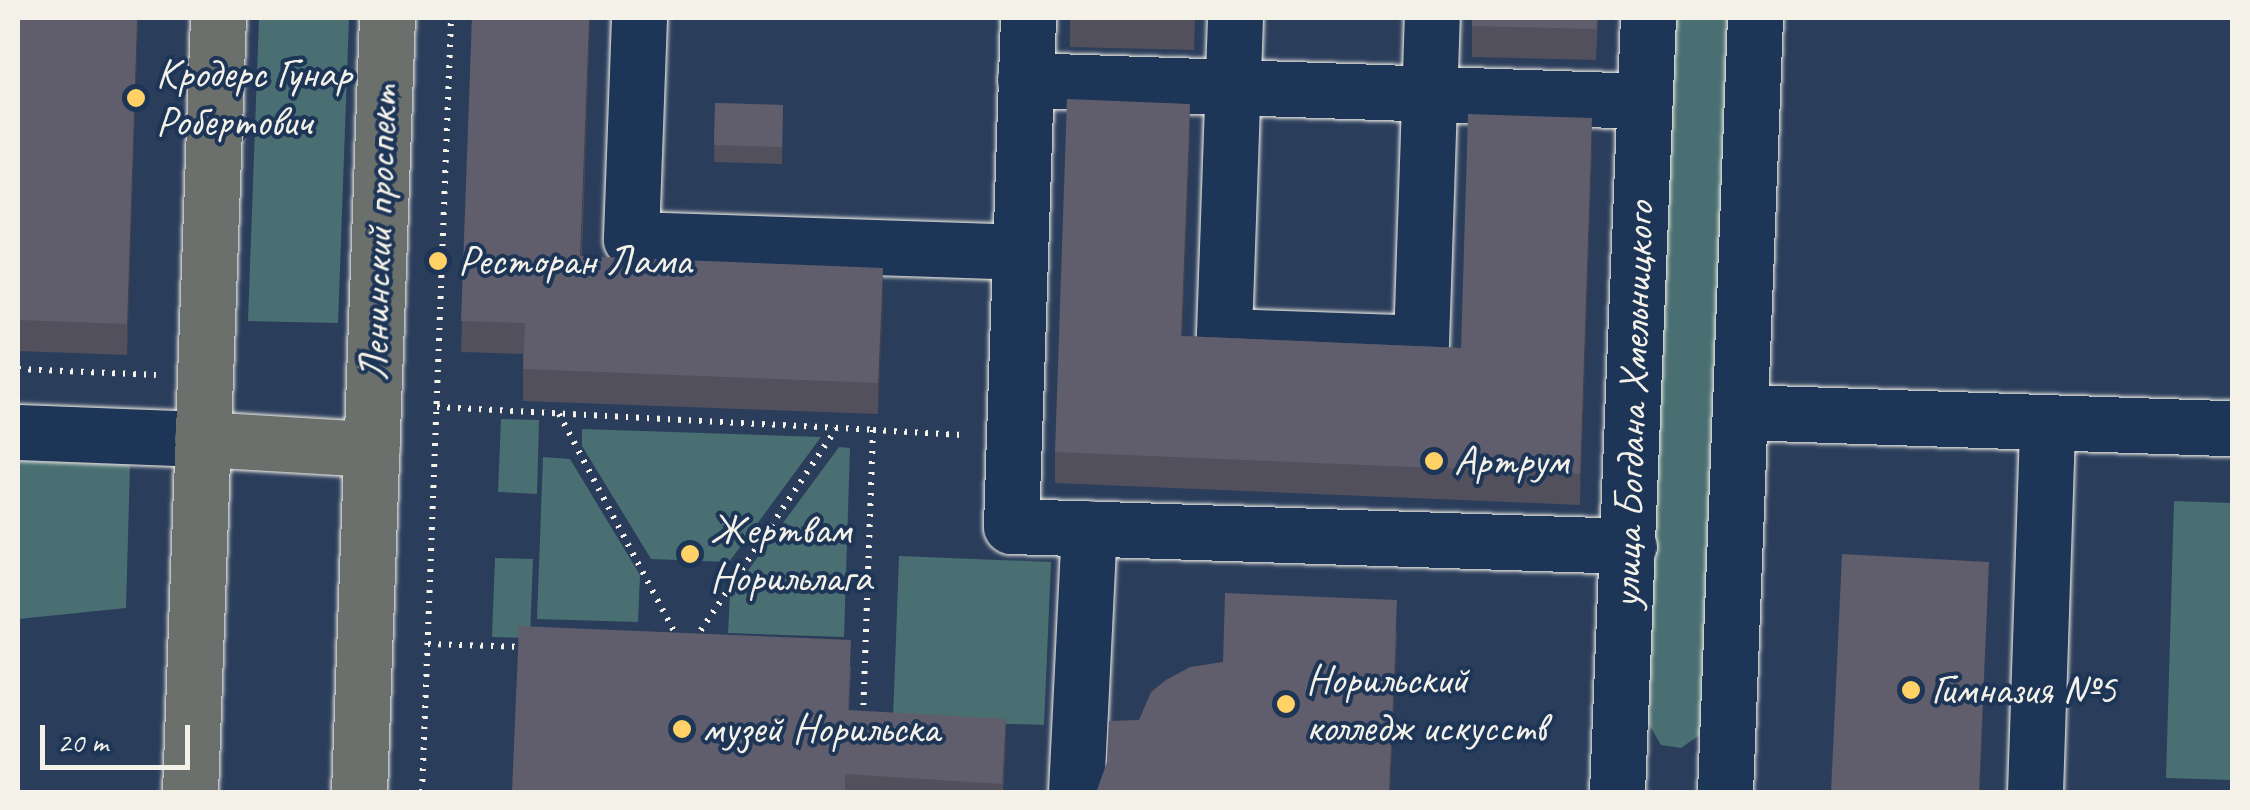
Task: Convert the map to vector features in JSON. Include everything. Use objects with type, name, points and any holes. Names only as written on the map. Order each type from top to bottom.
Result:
[{"type":"main road","points":[[190,792],[218,18]]},
{"type":"main road","name":"Ленинский проспект","points":[[360,792],[387,18]]},
{"type":"main road","points":[[202,440],[372,449]]},
{"type":"street","points":[[639,18],[632,239],[1020,252]]},
{"type":"street","points":[[1028,18],[1010,526],[1629,546]]},
{"type":"street","points":[[1236,18],[1224,336],[1402,342],[1421,342],[1432,18]]},
{"type":"street","name":"улица Богдана Хмельницкого","points":[[1617,792],[1648,18]]},
{"type":"street","points":[[1726,792],[1755,18]]},
{"type":"street","points":[[1026,80],[1645,101]]},
{"type":"street","points":[[1741,412],[2232,428]]},
{"type":"street","points":[[2035,792],[2047,422]]},
{"type":"street","points":[[18,432],[202,440]]},
{"type":"street","points":[[1076,792],[1088,528]]},
{"type":"path","points":[[422,792],[452,18]]},
{"type":"path","points":[[18,369],[156,375]]},
{"type":"path","points":[[437,408],[1013,438]]},
{"type":"path","points":[[559,414],[685,652],[837,428]]},
{"type":"path","points":[[862,735],[873,430]]},
{"type":"path","points":[[428,644],[527,647]]},
{"type":"path","points":[[845,658],[865,658]]},
{"type":"green space","points":[[259,18],[349,18],[338,323],[248,321]]},
{"type":"green space","points":[[1672,18],[1730,18],[1701,734],[1681,748],[1661,745],[1647,721]]},
{"type":"green space","points":[[501,419],[539,420],[537,494],[498,492]]},
{"type":"green space","points":[[582,429],[821,437],[729,562],[651,559],[582,446]]},
{"type":"green space","points":[[839,447],[850,448],[844,637],[728,633],[730,595]]},
{"type":"green space","points":[[543,457],[570,459],[640,575],[638,622],[537,619]]},
{"type":"green space","points":[[18,461],[130,465],[126,608],[18,619]]},
{"type":"green space","points":[[2174,501],[2232,503],[2232,780],[2166,778]]},
{"type":"green space","points":[[899,556],[1051,562],[1044,725],[893,720]]},
{"type":"green space","points":[[495,558],[533,559],[530,638],[492,637]]},
{"type":"building","points":[[18,18],[137,18],[127,324],[18,320]]},
{"type":"building","points":[[472,18],[589,18],[580,256],[883,268],[878,383],[523,369],[525,323],[461,321]]},
{"type":"building","points":[[1472,18],[1597,18],[1596,29],[1472,26]]},
{"type":"building","points":[[1067,99],[1190,104],[1181,336],[1461,348],[1468,114],[1592,118],[1580,474],[1055,452]]},
{"type":"building","points":[[715,103],[783,105],[782,147],[714,145]]},
{"type":"building","name":"Гимназия №5","points":[[1842,554],[1989,562],[1979,792],[1831,792]]},
{"type":"building","name":"Норильский колледж искусств","points":[[1225,593],[1397,600],[1389,792],[1097,790],[1107,762],[1109,721],[1139,720],[1151,692],[1166,680],[1190,667],[1223,662]]},
{"type":"building","name":"музей Норильска","points":[[519,626],[851,640],[848,710],[1006,719],[1002,784],[845,774],[845,792],[512,792]]},
{"type":"place","name":"Кродерс Гунар Робертович","points":[[136,98]]},
{"type":"place","name":"Ресторан Лама","points":[[438,261]]},
{"type":"place","name":"Артрум","points":[[1434,461]]},
{"type":"place","name":"Жертвам Норильлага","points":[[690,554]]},
{"type":"place","name":"Гимназия №5","points":[[1911,690]]},
{"type":"place","name":"Норильский колледж искусств","points":[[1286,704]]},
{"type":"place","name":"музей Норильска","points":[[682,729]]}]
